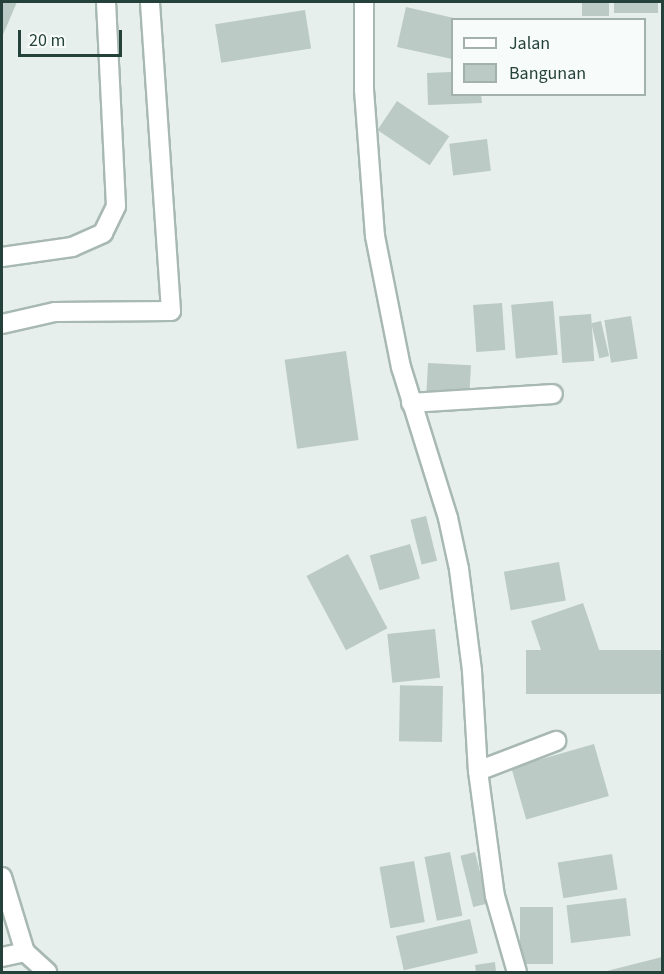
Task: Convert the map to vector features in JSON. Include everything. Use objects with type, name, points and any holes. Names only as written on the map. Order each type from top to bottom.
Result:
[{"type":"street","points":[[2,256],[72,248],[103,233],[117,206],[106,2]]},
{"type":"street","points":[[2,324],[55,312],[171,311],[150,2]]},
{"type":"street","points":[[364,2],[364,90],[375,236],[411,403],[448,518],[459,569],[472,671],[477,771],[495,896],[517,972]]},
{"type":"street","points":[[411,403],[553,394]]},
{"type":"street","points":[[477,771],[556,741]]},
{"type":"street","points":[[2,877],[25,952],[47,972]]},
{"type":"street","points":[[2,957],[25,952]]},
{"type":"building","points":[[2,2],[17,2],[2,37]]},
{"type":"building","points":[[582,2],[609,2],[609,16],[582,16]]},
{"type":"building","points":[[614,2],[658,2],[658,13],[614,13]]},
{"type":"building","points":[[406,7],[454,18],[451,18],[451,59],[397,47]]},
{"type":"building","points":[[305,10],[311,49],[221,63],[215,24]]},
{"type":"building","points":[[451,72],[451,96],[481,96],[482,103],[428,105],[427,73]]},
{"type":"building","points":[[397,101],[449,136],[430,165],[377,130]]},
{"type":"building","points":[[487,139],[491,171],[453,175],[449,144]]},
{"type":"building","points":[[553,301],[558,355],[516,358],[511,305]]},
{"type":"building","points":[[502,303],[505,350],[476,352],[473,305]]},
{"type":"building","points":[[591,314],[594,361],[562,363],[559,316]]},
{"type":"building","points":[[631,316],[638,358],[611,363],[604,320]]},
{"type":"building","points":[[601,321],[609,356],[599,358],[591,323]]},
{"type":"building","points":[[346,351],[359,440],[297,449],[285,360]]},
{"type":"building","points":[[428,363],[471,365],[469,393],[427,391]]},
{"type":"building","points":[[426,516],[437,561],[422,565],[410,520]]},
{"type":"building","points":[[410,544],[420,579],[380,590],[370,556]]},
{"type":"building","points":[[348,554],[387,628],[346,650],[307,576]]},
{"type":"building","points":[[559,562],[566,600],[511,610],[504,572]]},
{"type":"building","points":[[583,603],[599,650],[547,668],[531,621]]},
{"type":"building","points":[[435,629],[440,678],[392,683],[387,634]]},
{"type":"building","points":[[526,650],[662,650],[662,694],[526,694]]},
{"type":"building","points":[[400,685],[443,686],[442,742],[399,741]]},
{"type":"building","points":[[594,744],[609,796],[526,820],[511,768]]},
{"type":"building","points":[[450,852],[462,916],[437,921],[424,857]]},
{"type":"building","points":[[475,852],[488,903],[473,907],[460,856]]},
{"type":"building","points":[[612,854],[618,890],[563,898],[558,863]]},
{"type":"building","points":[[414,861],[425,922],[390,928],[380,867]]},
{"type":"building","points":[[626,898],[631,936],[571,943],[566,905]]},
{"type":"building","points":[[520,907],[553,907],[553,964],[520,964]]},
{"type":"building","points":[[470,919],[478,953],[404,970],[396,936]]},
{"type":"building","points":[[662,957],[662,972],[603,972]]},
{"type":"building","points":[[495,962],[496,972],[476,972],[475,965]]}]
